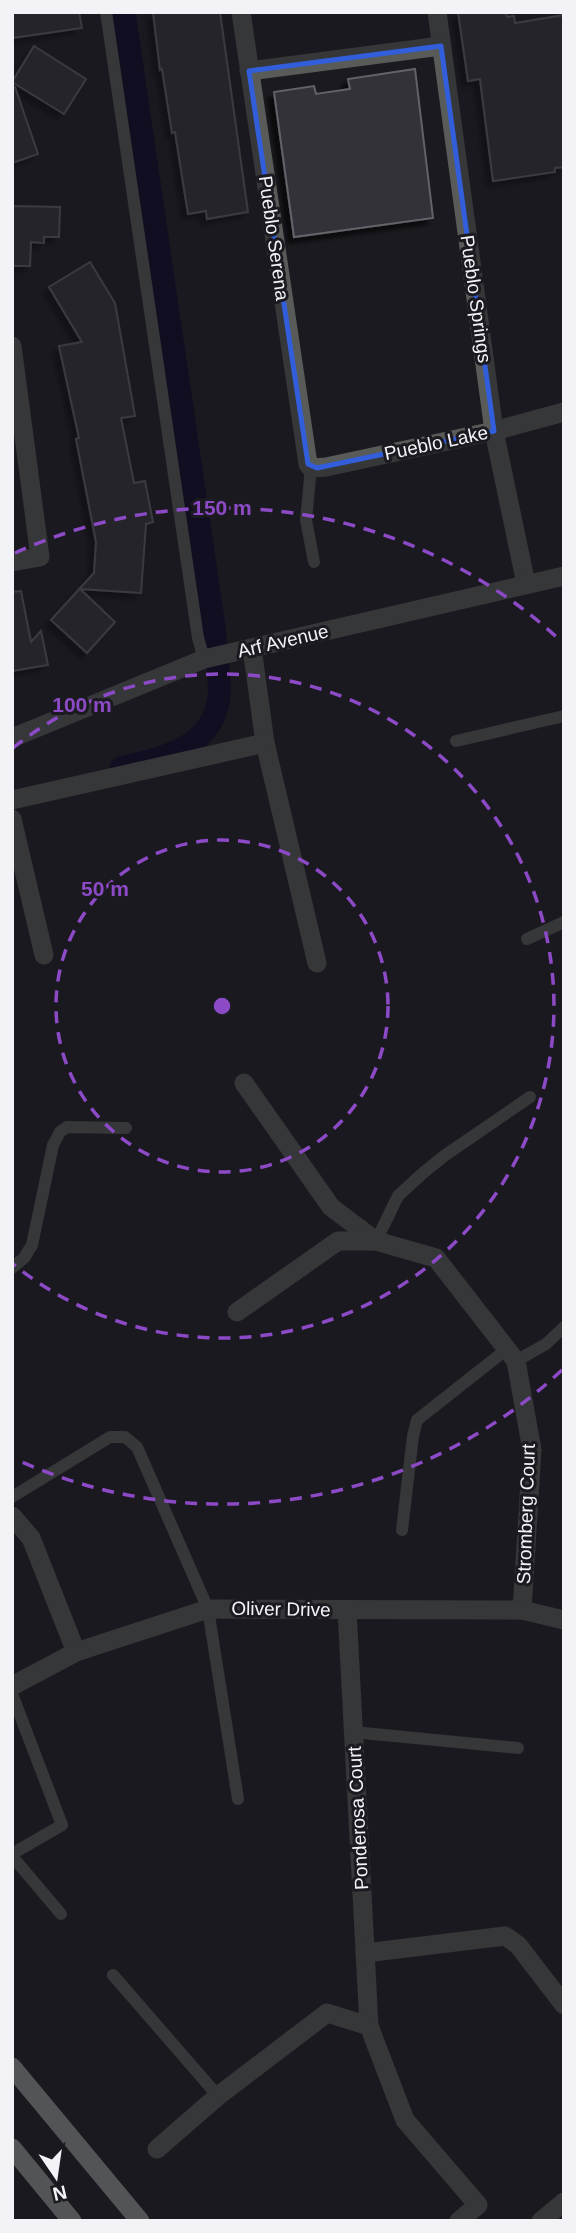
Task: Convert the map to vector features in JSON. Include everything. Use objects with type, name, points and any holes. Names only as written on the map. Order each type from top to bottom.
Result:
[{"type":"main road","points":[[12,2067],[140,2221]]},
{"type":"main road","points":[[12,2148],[72,2221]]},
{"type":"street","name":"Pueblo Serena","points":[[241,12],[310,466]]},
{"type":"street","name":"Pueblo Springs","points":[[437,12],[494,430],[526,584]]},
{"type":"street","points":[[249,71],[441,46]]},
{"type":"street","points":[[12,346],[40,557],[12,562]]},
{"type":"street","name":"Pueblo Lake","points":[[310,466],[326,467],[564,412]]},
{"type":"street","name":"Arf Avenue","points":[[12,738],[204,659],[564,576]]},
{"type":"street","points":[[252,648],[265,743],[317,963]]},
{"type":"street","points":[[12,800],[265,743]]},
{"type":"street","points":[[12,819],[44,955]]},
{"type":"street","points":[[244,1083],[331,1207],[376,1241]]},
{"type":"street","points":[[237,1312],[338,1241],[376,1241]]},
{"type":"street","name":"Stromberg Court","points":[[376,1241],[436,1258],[512,1355],[532,1450],[522,1610]]},
{"type":"street","points":[[16,1527],[31,1538],[76,1652]]},
{"type":"street","name":"Oliver Drive","points":[[12,1686],[76,1652],[208,1609],[522,1610],[564,1620]]},
{"type":"street","name":"Ponderosa Court","points":[[347,1610],[369,2026],[405,2120],[478,2205],[459,2221]]},
{"type":"street","points":[[365,1953],[505,1936],[519,1945],[564,2005]]},
{"type":"street","points":[[158,2149],[218,2096],[327,2013],[369,2026]]},
{"type":"street","points":[[541,2221],[564,2202]]},
{"type":"lane","points":[[106,12],[196,625],[204,659]]},
{"type":"lane","points":[[310,466],[306,520],[314,562]]},
{"type":"lane","points":[[456,741],[564,716]]},
{"type":"lane","points":[[527,939],[564,922]]},
{"type":"lane","points":[[376,1241],[398,1196],[423,1172],[530,1097]]},
{"type":"lane","points":[[12,1268],[24,1258],[32,1245],[53,1145],[60,1132],[67,1127],[126,1128]]},
{"type":"lane","points":[[402,1530],[417,1420],[512,1355],[546,1344],[564,1327]]},
{"type":"lane","points":[[12,1497],[110,1437],[125,1437],[137,1447],[208,1609],[238,1799]]},
{"type":"lane","points":[[12,1694],[62,1825],[12,1855],[61,1914]]},
{"type":"lane","points":[[354,1732],[518,1748]]},
{"type":"lane","points":[[113,1975],[218,2096]]},
{"type":"highlighted area","points":[[441,46],[494,431],[317,468],[308,464],[249,71]]},
{"type":"building","points":[[12,12],[79,12],[82,28],[12,38]]},
{"type":"building","points":[[153,12],[220,12],[248,212],[207,219],[206,211],[188,214],[175,132],[172,133],[162,69],[160,70]]},
{"type":"building","points":[[458,12],[506,12],[507,17],[514,16],[515,23],[564,15],[564,167],[555,168],[555,172],[493,181],[480,79],[468,81]]},
{"type":"building","points":[[34,46],[86,79],[64,114],[12,82]]},
{"type":"building","points":[[415,69],[433,218],[294,237],[274,92],[314,86],[316,94],[350,89],[348,79]]},
{"type":"building","points":[[15,87],[38,154],[12,163],[12,88]]},
{"type":"building","points":[[12,206],[60,207],[59,237],[44,237],[44,243],[31,242],[30,266],[12,266]]},
{"type":"building","points":[[90,262],[115,303],[135,416],[121,418],[134,483],[145,481],[153,522],[146,524],[141,593],[80,589],[115,622],[87,653],[51,620],[94,573],[96,542],[76,439],[79,438],[59,346],[82,342],[49,287]]},
{"type":"building","points":[[21,591],[31,642],[41,631],[48,665],[12,671],[12,592]]},
{"type":"waterway","points":[[121,768],[169,754],[196,739],[215,715],[219,697],[214,626],[124,12]]}]
